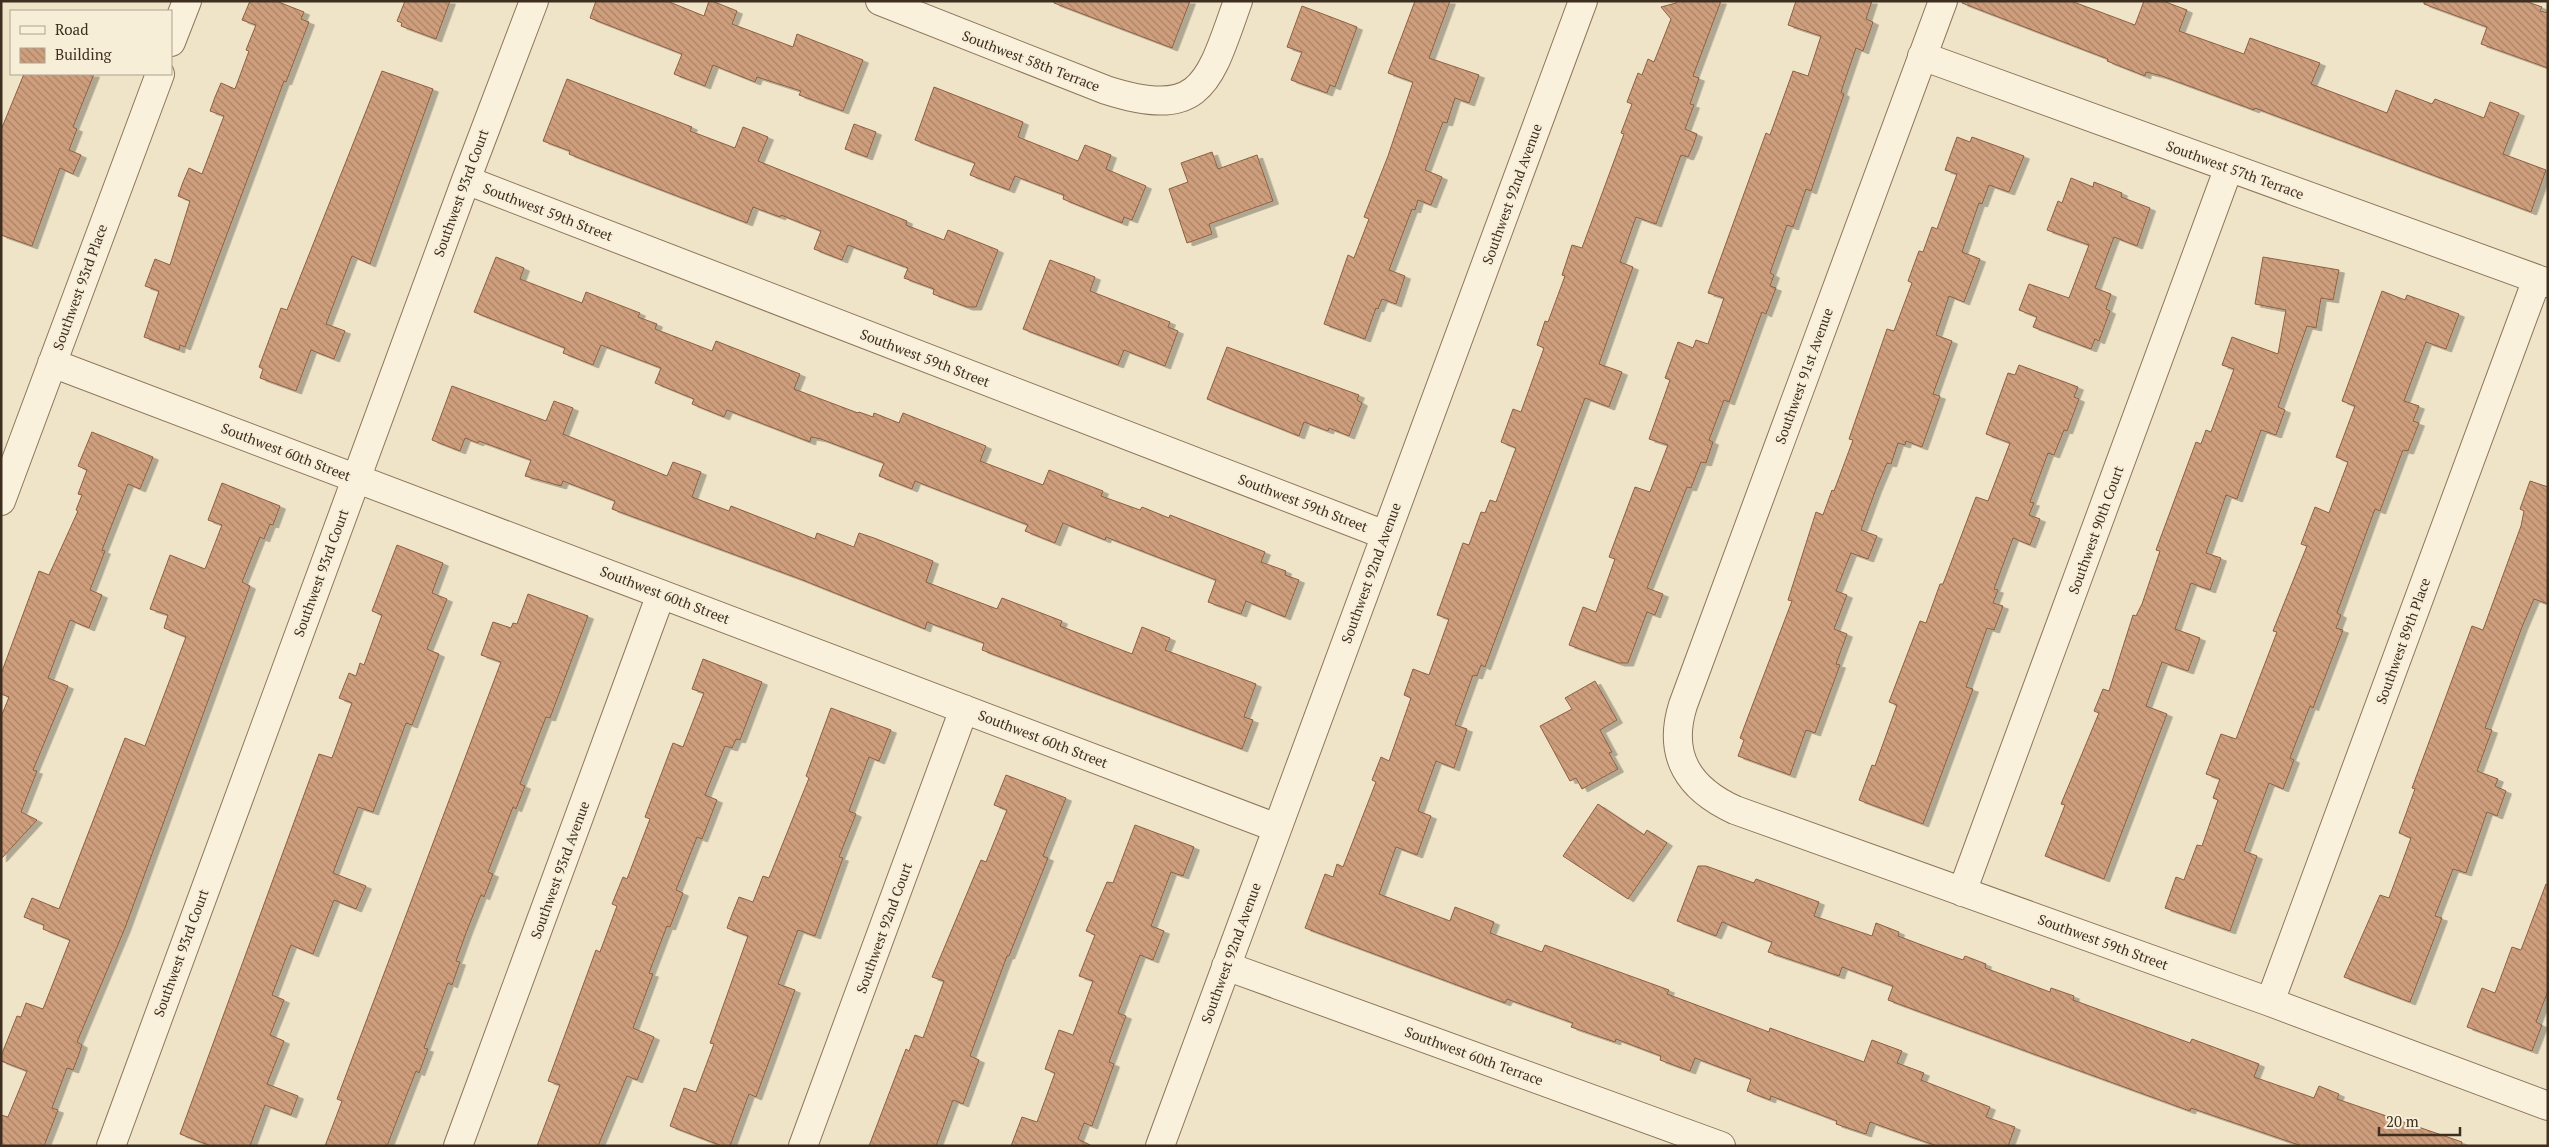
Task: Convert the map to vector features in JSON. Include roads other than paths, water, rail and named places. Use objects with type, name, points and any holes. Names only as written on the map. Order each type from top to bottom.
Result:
[{"type":"street","points":[[172,39],[186,1]]},
{"type":"street","name":"Southwest 93rd Court","points":[[111,1146],[466,180],[534,1]]},
{"type":"street","name":"Southwest 58th Terrace","points":[[880,1],[1120,95],[1154,101],[1185,98],[1200,85],[1212,67],[1238,1]]},
{"type":"street","name":"Southwest 92nd Avenue","points":[[1160,1146],[1583,1]]},
{"type":"street","name":"Southwest 91st Avenue","points":[[1679,753],[1677,730],[1683,705],[1943,1]]},
{"type":"street","name":"Southwest 57th Terrace","points":[[1922,56],[2542,281]]},
{"type":"street","name":"Southwest 93rd Place","points":[[1,501],[160,75]]},
{"type":"street","name":"Southwest 90th Court","points":[[1962,892],[2229,168]]},
{"type":"street","name":"Southwest 59th Street","points":[[466,180],[1385,535]]},
{"type":"street","name":"Southwest 89th Place","points":[[2270,1002],[2542,281]]},
{"type":"street","name":"Southwest 60th Street","points":[[52,363],[1277,828]]},
{"type":"street","name":"Southwest 93rd Avenue","points":[[458,1146],[662,594]]},
{"type":"street","name":"Southwest 92nd Court","points":[[803,1146],[964,709]]},
{"type":"street","name":"Southwest 59th Street","points":[[1679,753],[1692,780],[1718,802],[2270,1002],[2548,1106]]},
{"type":"street","name":"Southwest 60th Terrace","points":[[1226,966],[1708,1143]]}]
